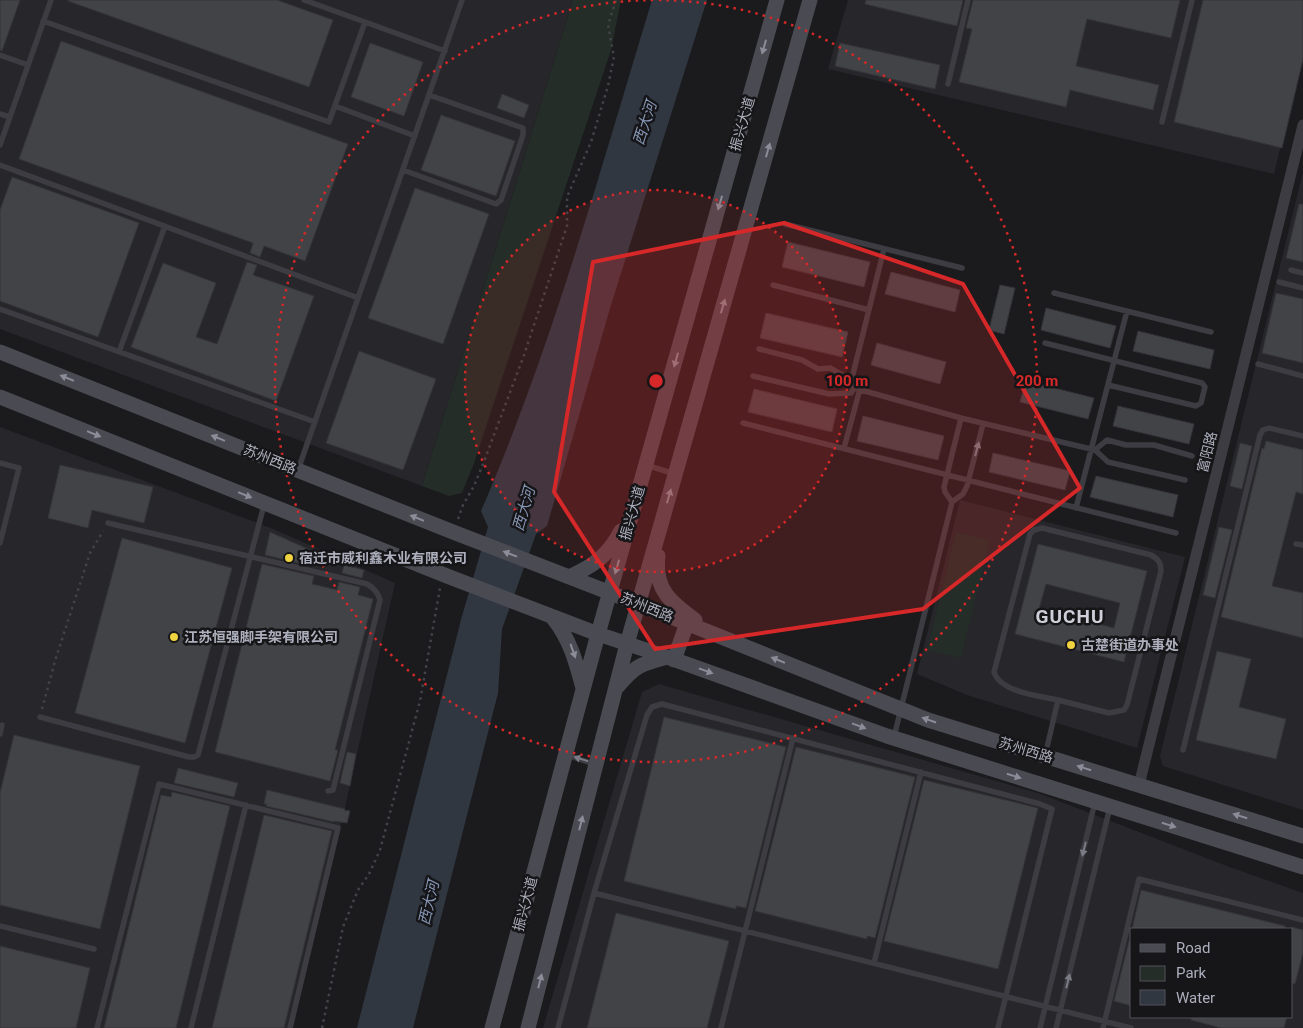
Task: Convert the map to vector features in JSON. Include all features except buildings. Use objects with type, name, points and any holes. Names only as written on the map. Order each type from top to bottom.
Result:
[{"type":"main road","name":"振兴大道","points":[[492,1028],[598,634],[777,0]]},
{"type":"main road","points":[[528,1028],[627,644],[810,0]]},
{"type":"main road","name":"苏州西路","points":[[0,352],[458,534],[610,592],[928,720],[1303,836]]},
{"type":"main road","name":"苏州西路","points":[[0,397],[445,575],[598,634],[894,739],[1303,867]]},
{"type":"main road","points":[[562,574],[587,568],[614,546],[635,503]]},
{"type":"main road","points":[[661,527],[656,568],[663,590],[673,604],[714,634]]},
{"type":"main road","points":[[545,614],[563,630],[570,645],[583,690]]},
{"type":"main road","points":[[616,689],[630,672],[642,664],[671,659],[687,623]]},
{"type":"street","name":"富阳路","points":[[1140,786],[1303,125]]},
{"type":"lane","points":[[0,145],[50,0]]},
{"type":"lane","points":[[304,0],[445,51]]},
{"type":"lane","points":[[298,470],[462,0]]},
{"type":"lane","points":[[948,84],[968,0]]},
{"type":"lane","points":[[1162,122],[1192,0]]},
{"type":"lane","points":[[43,21],[329,122],[365,22]]},
{"type":"lane","points":[[0,54],[28,65]]},
{"type":"lane","points":[[403,170],[496,204],[501,200],[523,135],[523,128],[430,95]]},
{"type":"lane","points":[[335,106],[415,136]]},
{"type":"lane","points":[[0,114],[10,117]]},
{"type":"lane","points":[[0,165],[358,298]]},
{"type":"lane","points":[[784,224],[962,268]]},
{"type":"lane","points":[[119,352],[165,226]]},
{"type":"lane","points":[[844,448],[869,310],[884,249]]},
{"type":"lane","points":[[1290,270],[1303,273]]},
{"type":"lane","points":[[1279,282],[1303,288]]},
{"type":"lane","points":[[773,285],[869,310]]},
{"type":"lane","points":[[1054,293],[1211,332]]},
{"type":"lane","points":[[0,309],[315,422]]},
{"type":"lane","points":[[1076,508],[1093,450],[1127,311]]},
{"type":"lane","points":[[1045,343],[1202,383],[1205,388],[1204,397],[1201,403],[1196,406],[1108,384]]},
{"type":"lane","points":[[758,349],[802,360],[818,369],[830,368],[844,376],[855,386],[983,424],[1093,450],[1108,462],[1185,480]]},
{"type":"lane","points":[[1258,364],[1303,376]]},
{"type":"lane","points":[[753,376],[829,394],[850,394],[855,386]]},
{"type":"lane","points":[[952,502],[944,488],[961,418]]},
{"type":"lane","points":[[743,423],[1176,533]]},
{"type":"lane","points":[[894,739],[952,502],[963,494],[983,424]]},
{"type":"lane","points":[[1182,750],[1260,435],[1263,430],[1269,428],[1303,436]]},
{"type":"lane","points":[[1093,450],[1108,440],[1126,445],[1154,445],[1192,456]]},
{"type":"lane","points":[[0,463],[19,468],[0,542]]},
{"type":"lane","points":[[646,466],[676,474]]},
{"type":"lane","points":[[40,717],[194,758],[198,755],[264,503]]},
{"type":"lane","points":[[108,523],[367,584],[378,594],[380,600],[333,790],[328,791]]},
{"type":"lane","points":[[1042,528],[1158,558],[1161,564],[1161,571],[1127,705],[1124,710],[1109,713],[1058,700],[1008,688],[996,678],[994,672],[1030,534],[1034,530],[1042,528]]},
{"type":"lane","points":[[1296,544],[1303,545]]},
{"type":"lane","points":[[1045,756],[1058,700]]},
{"type":"lane","points":[[558,1028],[594,893],[647,715],[652,707],[662,704],[1040,804],[1052,809],[998,1028]]},
{"type":"lane","points":[[0,734],[2,725]]},
{"type":"lane","points":[[721,1028],[793,738]]},
{"type":"lane","points":[[565,755],[596,764]]},
{"type":"lane","points":[[874,963],[921,772]]},
{"type":"lane","points":[[97,1028],[159,784],[338,828],[290,1028]]},
{"type":"lane","points":[[1040,1028],[1095,802]]},
{"type":"lane","points":[[191,1028],[246,805]]},
{"type":"lane","points":[[1056,1028],[1110,806]]},
{"type":"lane","points":[[1269,826],[1303,828]]},
{"type":"lane","points":[[1104,1025],[1139,879],[1303,920]]},
{"type":"lane","points":[[594,893],[1045,1006],[1104,1025],[1131,1028]]},
{"type":"lane","points":[[0,926],[94,949]]},
{"type":"path","points":[[458,534],[463,505],[474,486],[523,358],[567,226],[567,197],[591,142],[612,67],[614,57],[608,25],[616,0]]},
{"type":"path","points":[[40,717],[55,661],[90,554],[108,523]]},
{"type":"path","points":[[322,1028],[342,927],[358,890],[369,874],[380,850],[420,701],[445,575]]},
{"type":"highlighted area","points":[[784,223],[963,284],[1080,488],[923,609],[655,649],[554,492],[593,262]]},
{"type":"shaded area","points":[[0,0],[573,0],[422,486],[0,329]]},
{"type":"shaded area","points":[[848,0],[1303,0],[1303,54],[1274,174],[828,69]]},
{"type":"shaded area","points":[[1303,172],[1303,810],[1163,766],[1160,756]]},
{"type":"shaded area","points":[[0,427],[271,528],[395,583],[293,1028],[0,1028]]},
{"type":"shaded area","points":[[960,500],[1185,557],[1137,748],[967,695],[917,674]]},
{"type":"shaded area","points":[[659,684],[1038,793],[1227,866],[1303,893],[1303,1028],[543,1028],[642,692]]},
{"type":"green space","points":[[573,0],[621,0],[611,50],[473,466],[462,493],[449,496],[422,486]]},
{"type":"green space","points":[[956,532],[990,540],[961,658],[927,650]]},
{"type":"water","name":"西大河","points":[[652,0],[707,0],[611,305],[547,526],[536,534],[502,629],[498,693],[413,1028],[357,1028],[462,616],[488,527],[481,511],[507,449],[553,322],[594,194]]},
{"type":"place","name":"宿迁市威利鑫木业有限公司","points":[[289,558]]},
{"type":"place","name":"江苏恒强脚手架有限公司","points":[[174,637]]},
{"type":"place","name":"古楚街道办事处","points":[[1071,645]]},
{"type":"district","name":"GUCHU","points":[[1070,616]]}]
